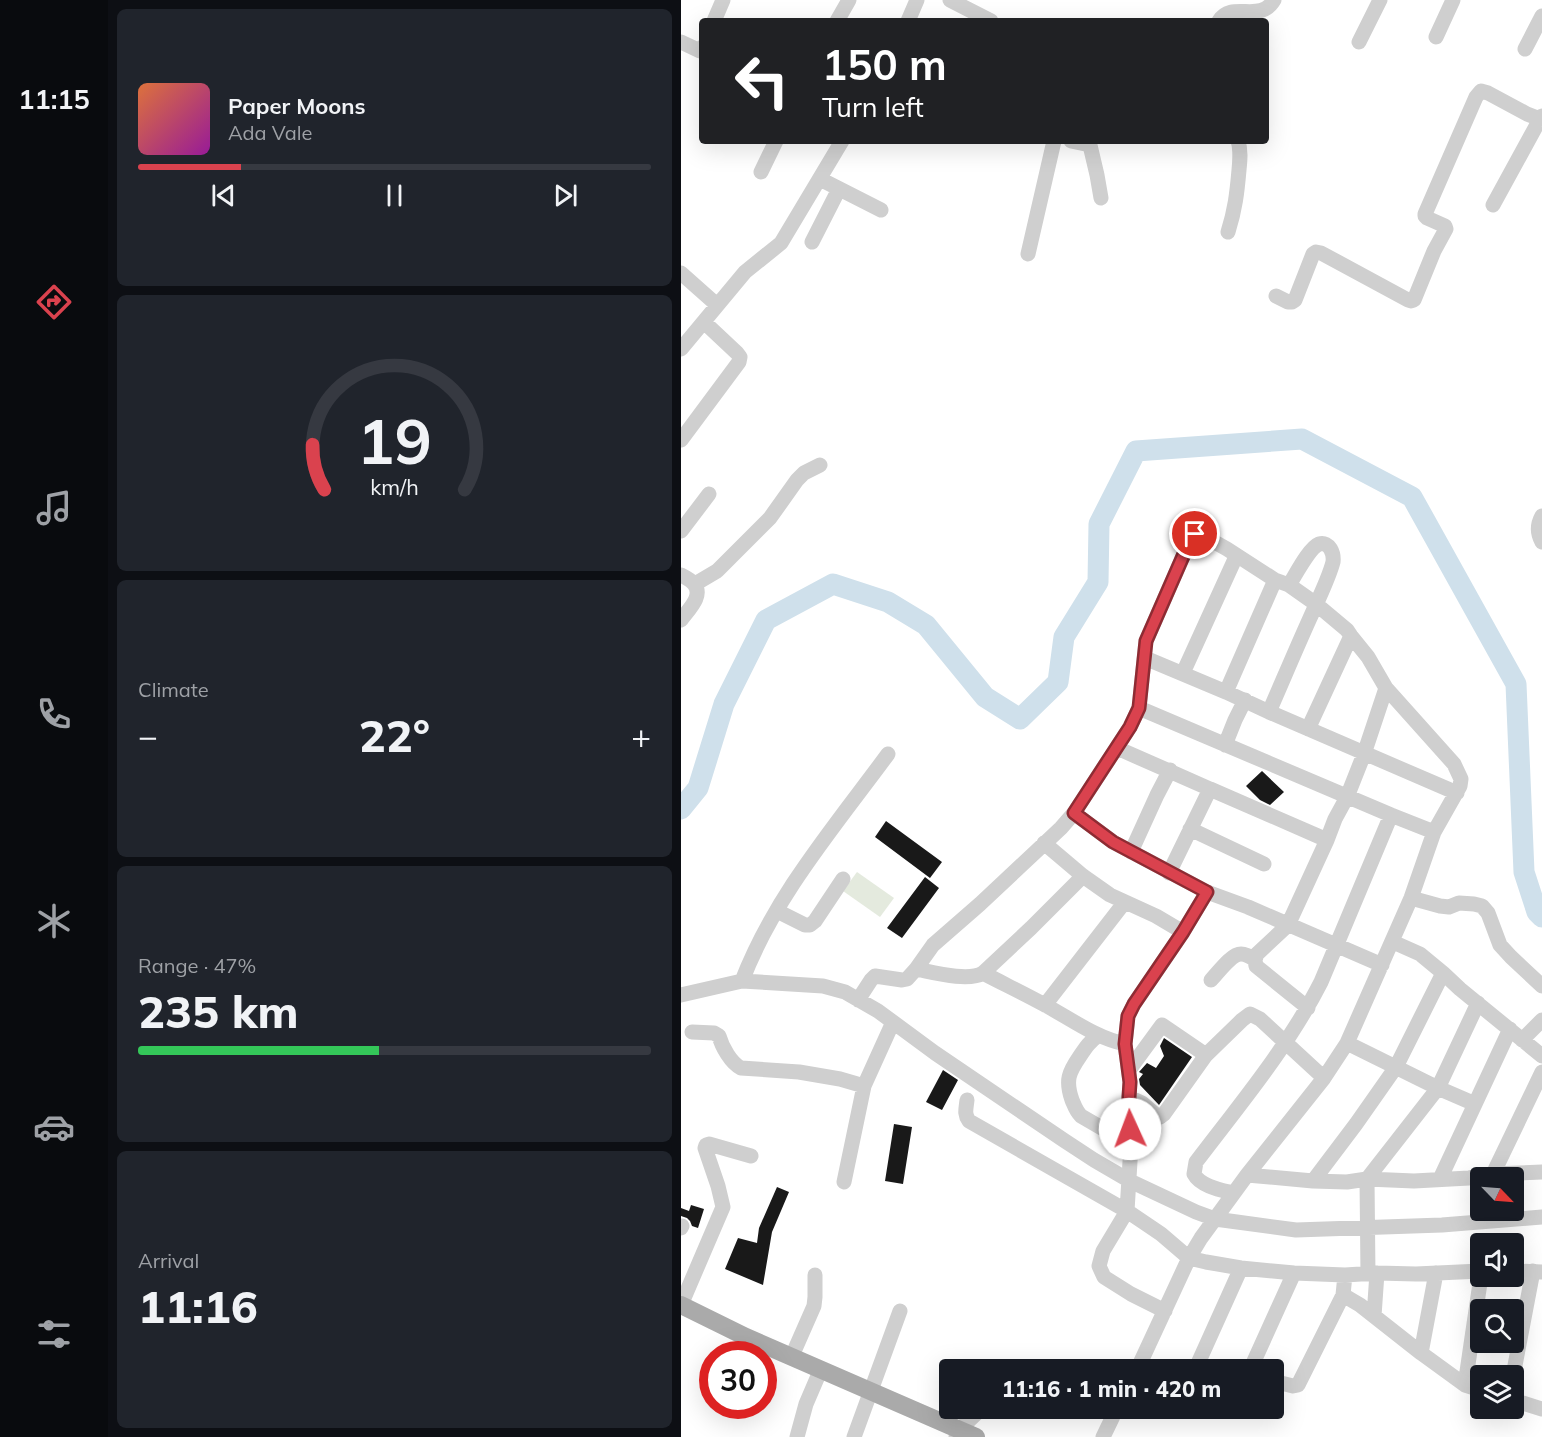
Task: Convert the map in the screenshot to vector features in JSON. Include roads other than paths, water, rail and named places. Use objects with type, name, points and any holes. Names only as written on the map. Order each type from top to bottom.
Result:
[{"type":"main road","points":[[681,1305],[746,1337],[871,1390],[964,1434]]},
{"type":"street","points":[[720,18],[723,0]]},
{"type":"street","points":[[839,18],[849,0]]},
{"type":"street","points":[[908,18],[917,0]]},
{"type":"street","points":[[950,0],[985,18]]},
{"type":"street","points":[[1221,18],[1227,12],[1236,10],[1259,12],[1267,9],[1274,0]]},
{"type":"street","points":[[1359,42],[1380,0]]},
{"type":"street","points":[[1436,37],[1453,0]]},
{"type":"street","points":[[1525,49],[1542,16]]},
{"type":"street","points":[[681,42],[699,51]]},
{"type":"street","points":[[1276,296],[1288,302],[1295,300],[1313,254],[1316,252],[1409,300],[1414,300],[1446,228],[1427,218],[1425,214],[1476,97],[1481,92],[1488,93],[1527,114],[1541,117],[1493,205]]},
{"type":"street","points":[[761,172],[775,144]]},
{"type":"street","points":[[681,349],[745,272],[781,243],[840,144]]},
{"type":"street","points":[[1028,254],[1052,144]]},
{"type":"street","points":[[1090,144],[1101,198]]},
{"type":"street","points":[[1228,232],[1237,200],[1239,144]]},
{"type":"street","points":[[820,179],[881,210]]},
{"type":"street","points":[[812,242],[839,189]]},
{"type":"street","points":[[681,273],[717,305]]},
{"type":"street","points":[[681,440],[739,362],[740,357],[704,322]]},
{"type":"street","points":[[695,584],[717,571],[771,518],[797,480],[804,473],[820,465]]},
{"type":"street","points":[[681,531],[709,494]]},
{"type":"street","points":[[1542,516],[1538,533],[1542,542]]},
{"type":"street","points":[[858,1000],[875,976],[907,979],[933,945],[980,904],[1074,813],[1117,748],[1139,708],[1146,641],[1191,538],[1195,534],[1202,535],[1227,549],[1316,604],[1347,630],[1368,657],[1386,688],[1453,764],[1461,779],[1460,786],[1434,832],[1393,942],[1347,1043],[1324,1078],[1233,1193],[1189,1258],[1142,1359]]},
{"type":"street","points":[[1226,692],[1282,583],[1312,549],[1319,544],[1325,544],[1333,552],[1333,561],[1269,712]]},
{"type":"street","points":[[1183,673],[1234,561],[1238,557]]},
{"type":"street","points":[[681,575],[695,584],[697,592],[696,600],[681,620]]},
{"type":"street","points":[[1308,729],[1351,636]]},
{"type":"street","points":[[1145,658],[1457,793]]},
{"type":"street","points":[[1308,1008],[1256,966],[1255,960],[1257,954],[1288,925],[1347,796],[1386,688]]},
{"type":"street","points":[[1225,745],[1245,700]]},
{"type":"street","points":[[1139,708],[1434,832]]},
{"type":"street","points":[[1117,748],[1327,840]]},
{"type":"street","points":[[742,981],[777,911],[801,873],[888,754]]},
{"type":"street","points":[[1131,852],[1170,770]]},
{"type":"street","points":[[1169,873],[1210,789]]},
{"type":"street","points":[[1074,813],[1113,842],[1207,892],[1248,907],[1382,965]]},
{"type":"street","points":[[1233,1193],[1198,1181],[1194,1174],[1196,1162],[1285,1043],[1308,1008],[1391,815]]},
{"type":"street","points":[[1190,829],[1264,864]]},
{"type":"street","points":[[1044,843],[1110,895],[1123,903],[1156,916],[1183,932]]},
{"type":"street","points":[[916,969],[978,976],[1032,928],[1083,876]]},
{"type":"street","points":[[777,911],[805,925],[810,925],[843,879]]},
{"type":"street","points":[[1165,1311],[1104,1277],[1099,1266],[1103,1251],[1127,1211],[1131,1145],[1129,1070],[1125,1044],[1128,1016],[1207,892]]},
{"type":"street","points":[[1411,898],[1440,906],[1449,907],[1459,903],[1482,906],[1488,913],[1500,945],[1542,986]]},
{"type":"street","points":[[1045,1005],[1123,903]]},
{"type":"street","points":[[1393,942],[1420,954],[1542,1056]]},
{"type":"street","points":[[1211,980],[1235,956],[1241,954],[1255,960]]},
{"type":"street","points":[[983,973],[1099,1035],[1125,1044]]},
{"type":"street","points":[[1313,1181],[1396,1067],[1443,973]]},
{"type":"street","points":[[681,995],[742,981],[823,986],[845,992],[893,1022],[1065,1141],[1130,1181],[1215,1219],[1296,1230],[1442,1225],[1470,1220]]},
{"type":"street","points":[[1374,1316],[1367,1179],[1438,1088],[1478,1003]]},
{"type":"street","points":[[1129,1097],[1142,1103],[1160,1117],[1206,1055],[1250,1014],[1260,1019],[1324,1078]]},
{"type":"street","points":[[1522,1040],[1542,1020]]},
{"type":"street","points":[[844,1182],[864,1086],[893,1022]]},
{"type":"street","points":[[1129,1070],[1162,1025],[1206,1055]]},
{"type":"street","points":[[1440,1179],[1510,1029]]},
{"type":"street","points":[[691,1032],[714,1033],[719,1036],[736,1066],[741,1068],[798,1072],[840,1079],[864,1086]]},
{"type":"street","points":[[1099,1035],[1085,1048],[1069,1072],[1069,1092],[1076,1111],[1081,1116],[1131,1145]]},
{"type":"street","points":[[1347,1043],[1475,1104]]},
{"type":"street","points":[[1497,1167],[1542,1072]]},
{"type":"street","points":[[967,1101],[965,1109],[969,1121],[1127,1211],[1161,1234],[1189,1258],[1241,1268],[1294,1273],[1345,1275],[1470,1271]]},
{"type":"street","points":[[681,1305],[723,1207],[706,1145],[751,1156]]},
{"type":"street","points":[[1524,1173],[1542,1172]]},
{"type":"street","points":[[1247,1175],[1347,1182],[1367,1179],[1470,1178]]},
{"type":"street","points":[[1524,1216],[1542,1217]]},
{"type":"street","points":[[1200,1359],[1241,1268]]},
{"type":"street","points":[[1516,1365],[1537,1271]]},
{"type":"street","points":[[1255,1359],[1294,1273]]},
{"type":"street","points":[[1421,1353],[1436,1273]]},
{"type":"street","points":[[792,1356],[814,1306],[816,1275]]},
{"type":"street","points":[[1284,1384],[1298,1385],[1343,1295],[1345,1275]]},
{"type":"street","points":[[1465,1385],[1479,1287]]},
{"type":"street","points":[[1343,1295],[1361,1305],[1421,1353],[1470,1387]]},
{"type":"street","points":[[854,1437],[900,1311]]},
{"type":"street","points":[[798,1437],[806,1404],[821,1369]]},
{"type":"street","points":[[1524,1403],[1542,1409]]},
{"type":"street","points":[[964,1434],[974,1419]]},
{"type":"street","points":[[1103,1437],[1112,1419]]},
{"type":"waterway","points":[[681,809],[698,788],[724,704],[766,620],[833,584],[888,602],[926,625],[985,697],[1020,719],[1058,682],[1064,637],[1098,582],[1099,524],[1136,451],[1302,439],[1412,497],[1516,684],[1524,872],[1537,912],[1542,917]]}]
